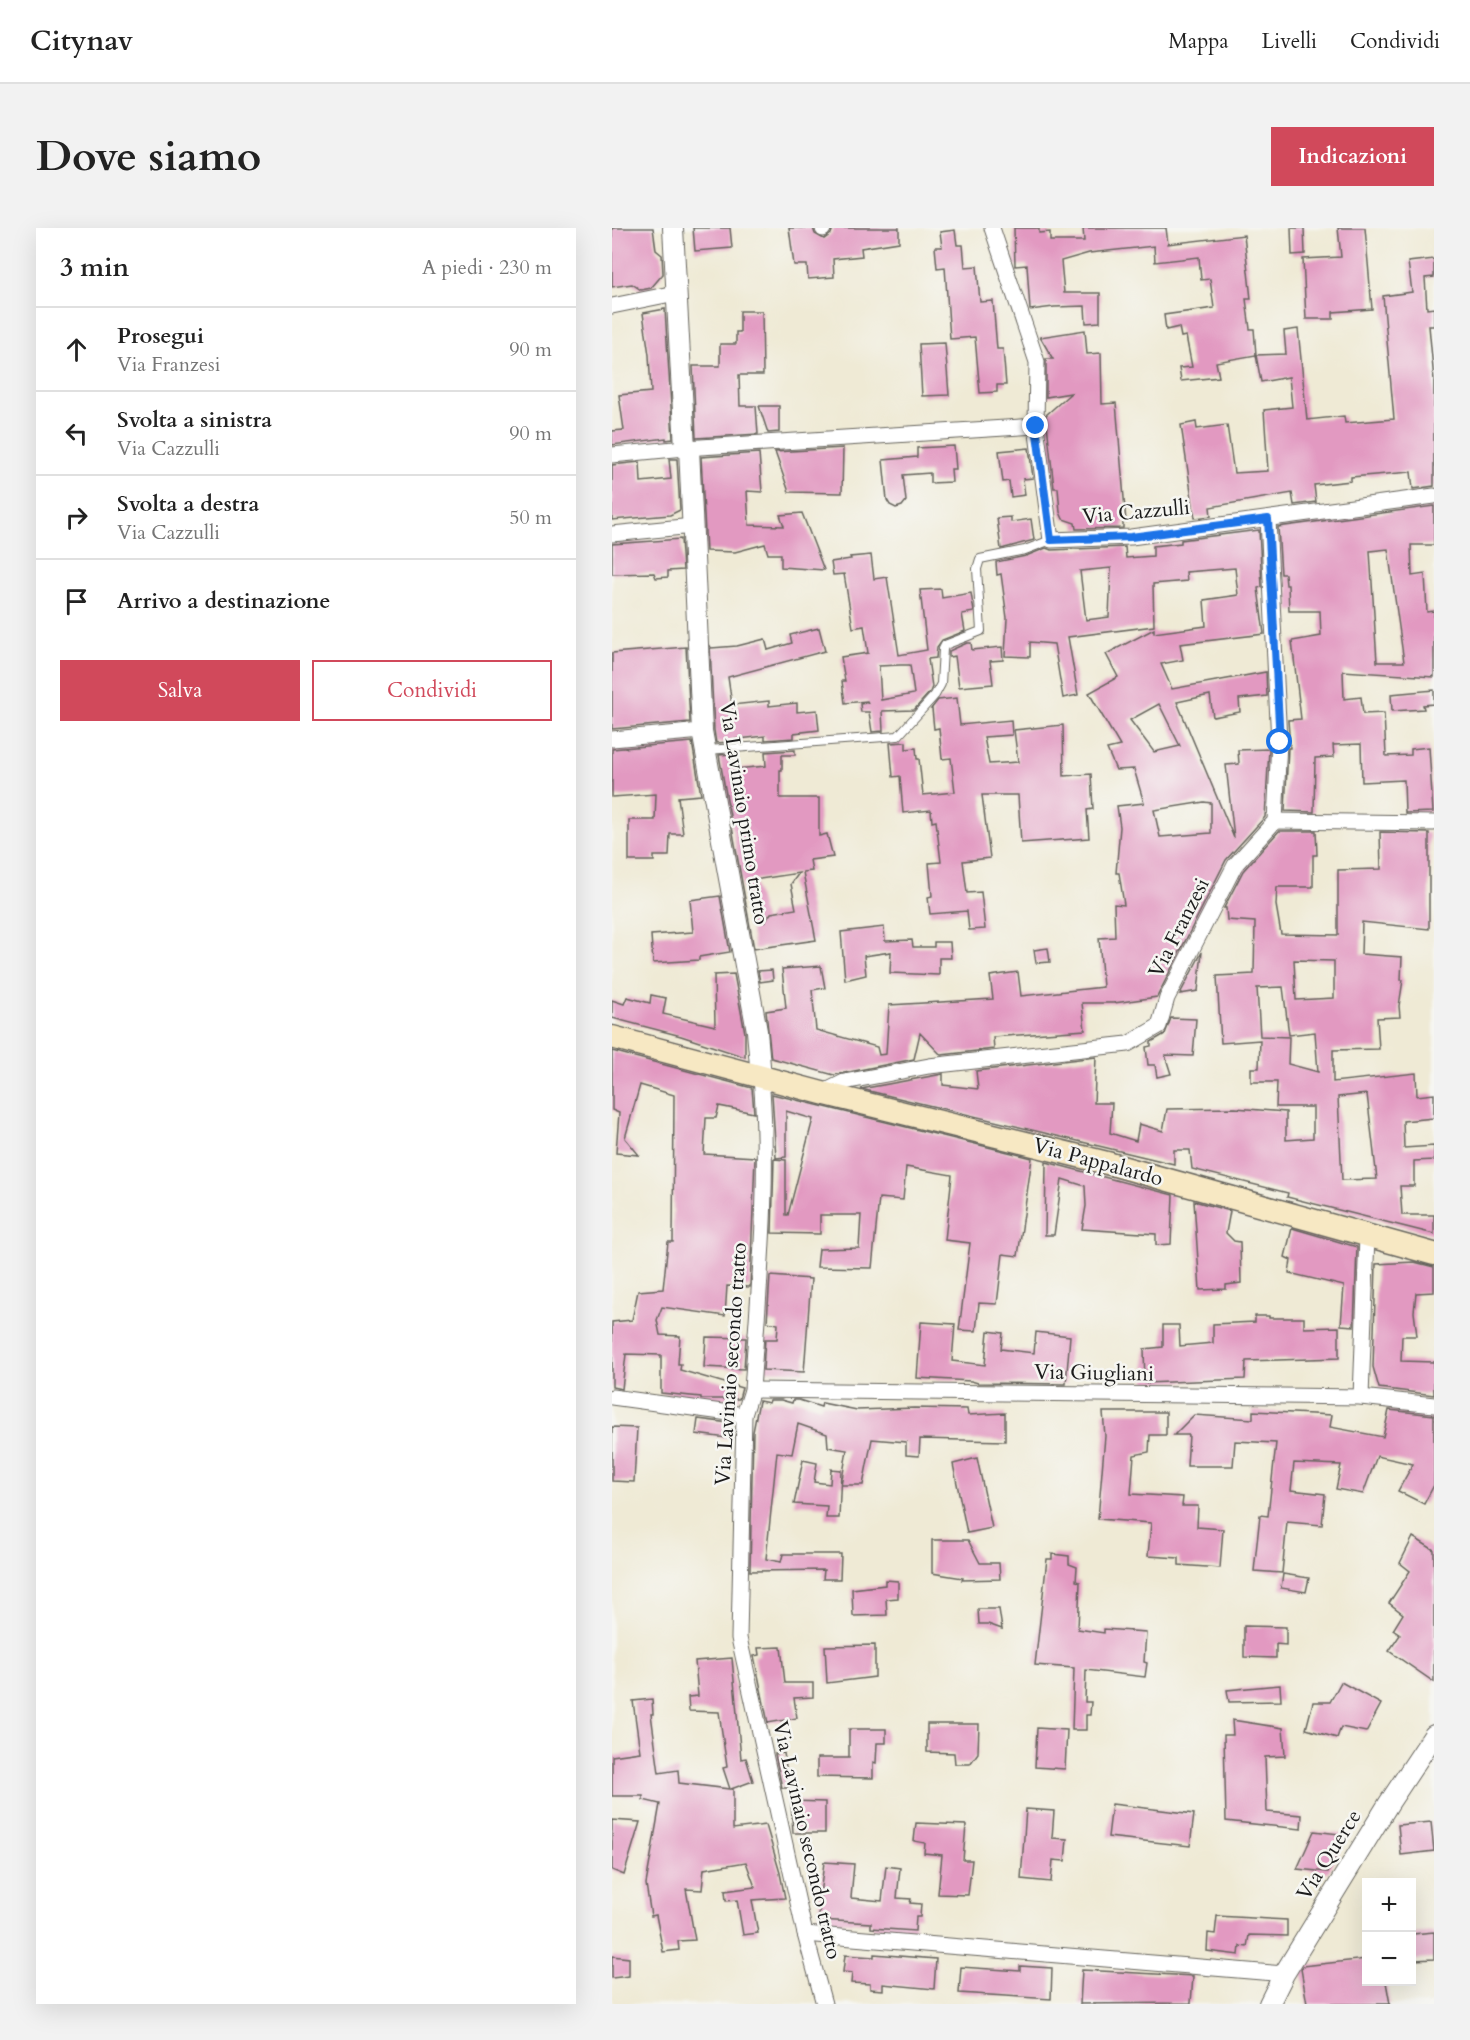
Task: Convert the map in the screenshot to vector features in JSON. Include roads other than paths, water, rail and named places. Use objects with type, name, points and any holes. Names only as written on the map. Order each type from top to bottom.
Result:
[{"type":"main road","name":"Via Pappalardo","points":[[612,1037],[822,1093],[1112,1164],[1434,1254]]},
{"type":"street","name":"Via Lavinaio primo tratto","points":[[673,228],[693,526],[704,740],[757,1031],[761,1077]]},
{"type":"street","points":[[992,228],[1037,362],[1036,426],[1051,540]]},
{"type":"street","points":[[612,306],[676,293]]},
{"type":"street","points":[[612,456],[687,448],[1036,426]]},
{"type":"street","name":"Via Cazzulli","points":[[1051,540],[1131,537],[1434,496]]},
{"type":"street","points":[[1268,519],[1280,742],[1275,821],[1434,823]]},
{"type":"street","points":[[612,534],[693,526]]},
{"type":"street","points":[[612,739],[704,740]]},
{"type":"street","name":"Via Franzesi","points":[[822,1093],[844,1082],[929,1066],[1128,1044],[1159,1026],[1167,998],[1234,865],[1275,821]]},
{"type":"street","name":"Via Lavinaio secondo tratto","points":[[761,1077],[765,1126],[763,1216],[752,1390],[744,1415],[739,1638],[805,1934],[824,2004]]},
{"type":"street","points":[[1360,1397],[1367,1236]]},
{"type":"street","name":"Via Giugliani","points":[[752,1390],[1360,1397],[1434,1405]]},
{"type":"street","points":[[612,1397],[744,1415]]},
{"type":"street","name":"Via Querce","points":[[1269,2004],[1284,1974],[1389,1803],[1434,1735]]},
{"type":"street","points":[[805,1934],[1284,1974]]},
{"type":"lane","points":[[704,740],[898,736],[935,695],[941,684],[945,645],[981,631],[977,569],[980,559],[1025,550],[1051,540]]}]
